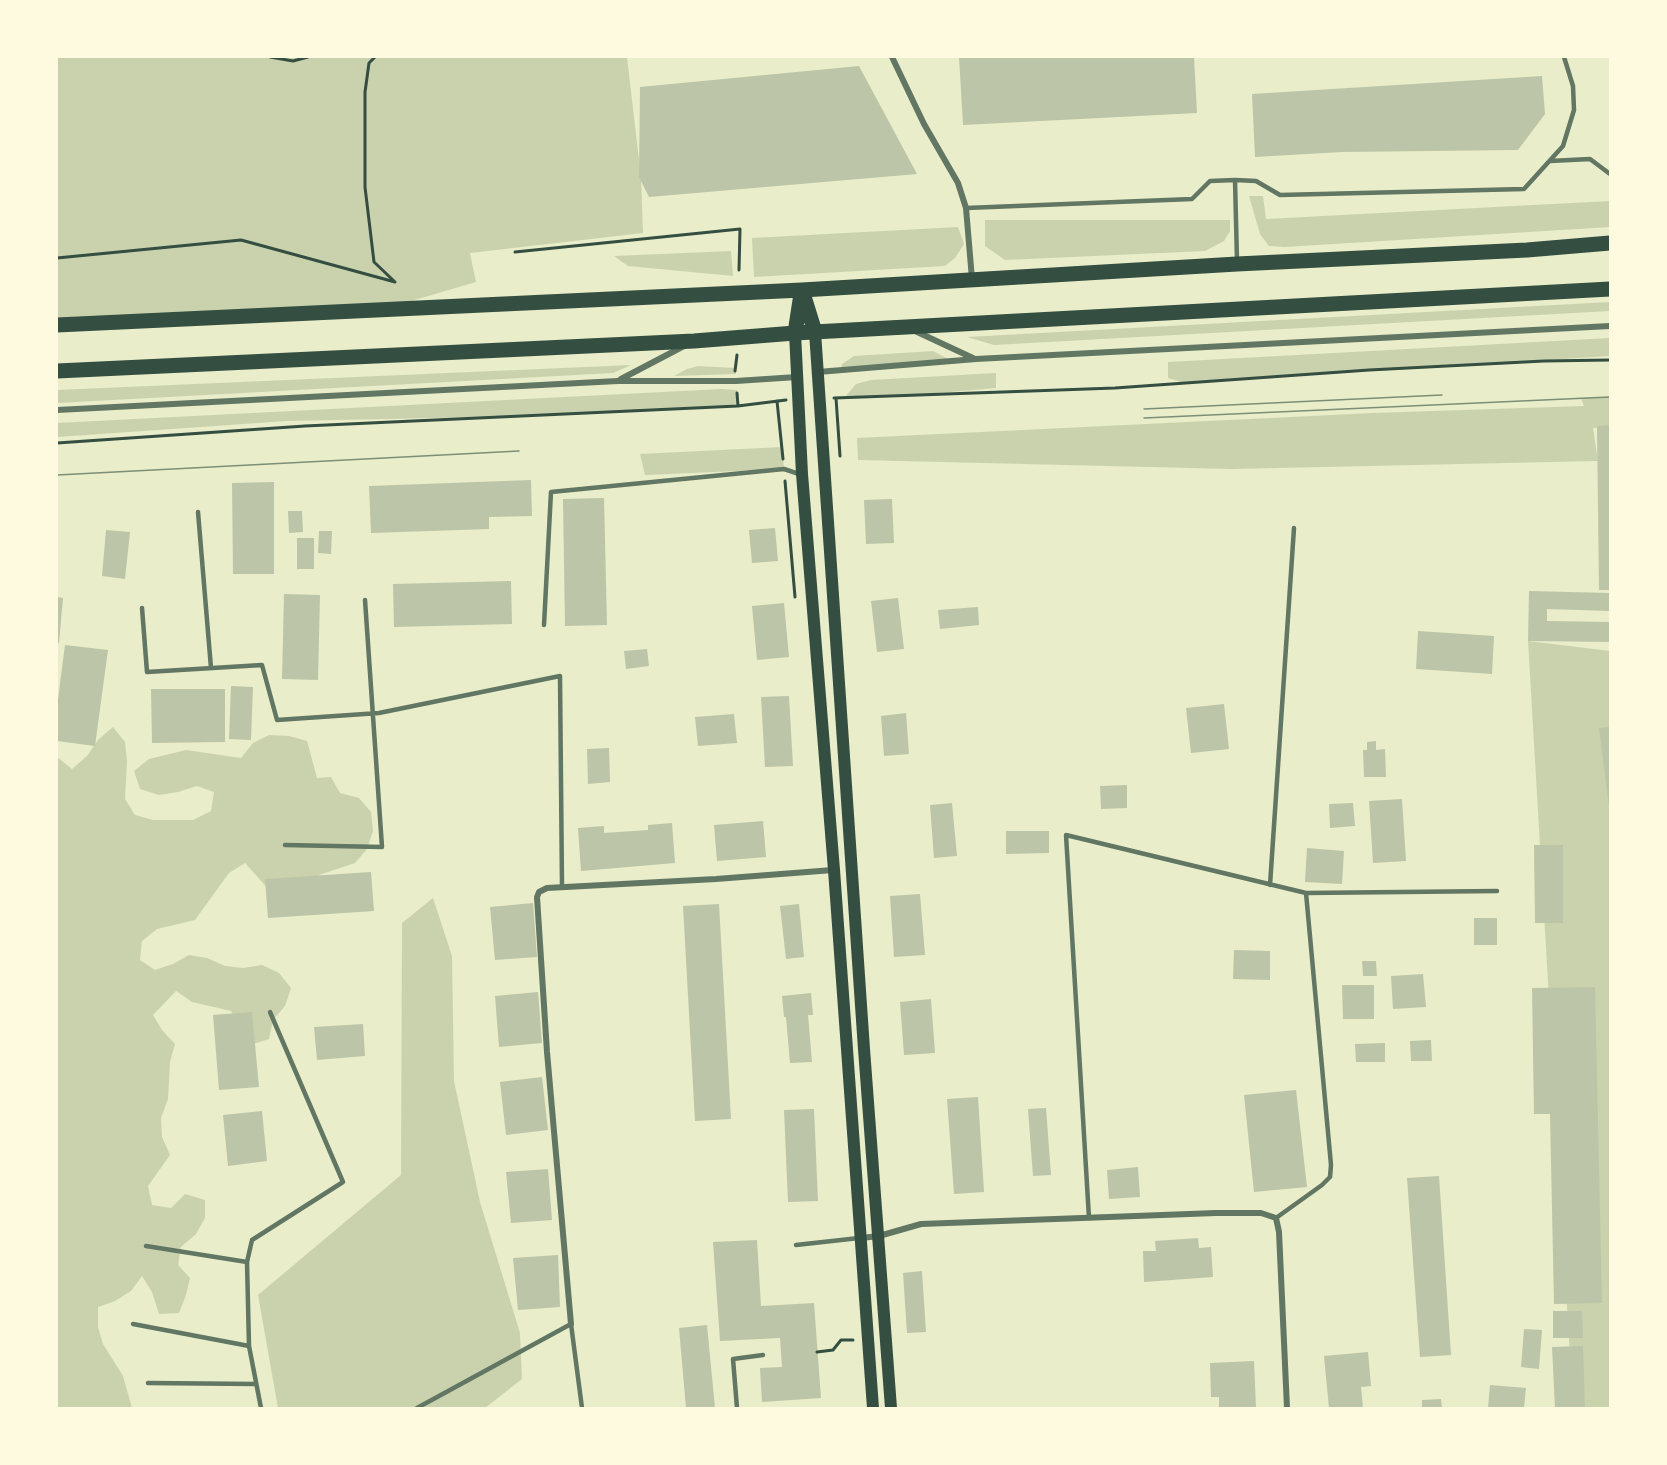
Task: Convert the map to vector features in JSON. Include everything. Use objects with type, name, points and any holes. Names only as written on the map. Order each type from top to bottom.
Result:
[{"type":"main road","points":[[57,325],[802,290],[1238,264],[1527,250],[1610,243]]},
{"type":"main road","points":[[57,371],[694,341],[795,333],[1610,289]]},
{"type":"main road","points":[[802,290],[814,332],[818,372],[891,1408]]},
{"type":"main road","points":[[802,290],[795,333],[802,474],[834,870],[873,1408]]},
{"type":"street","points":[[892,57],[924,124],[958,183],[966,208],[972,280]]},
{"type":"street","points":[[818,372],[976,359],[1610,326]]},
{"type":"street","points":[[906,327],[976,359]]},
{"type":"street","points":[[618,381],[694,341]]},
{"type":"street","points":[[57,410],[618,381],[736,381],[797,377]]},
{"type":"street","points":[[571,1324],[548,1063],[537,897],[542,889],[562,887],[834,870]]},
{"type":"street","points":[[861,1238],[879,1236],[921,1224],[1261,1214],[1276,1218],[1279,1232],[1287,1408]]},
{"type":"lane","points":[[966,208],[1192,199],[1210,181],[1235,180],[1256,182],[1280,195],[1524,189],[1563,146],[1574,110],[1573,86],[1564,57]]},
{"type":"lane","points":[[1550,161],[1590,159],[1610,174]]},
{"type":"lane","points":[[1235,180],[1238,264]]},
{"type":"lane","points":[[544,625],[551,492],[784,469],[802,474]]},
{"type":"lane","points":[[198,512],[211,668]]},
{"type":"lane","points":[[1270,885],[1294,528]]},
{"type":"lane","points":[[285,845],[382,847],[365,600]]},
{"type":"lane","points":[[142,608],[147,672],[262,665],[277,720],[372,713],[560,676],[562,887]]},
{"type":"lane","points":[[1089,1218],[1066,835],[1306,894],[1497,891]]},
{"type":"lane","points":[[1276,1218],[1330,1177],[1331,1165],[1306,894]]},
{"type":"lane","points":[[261,1408],[249,1346],[247,1262],[252,1240],[343,1182],[270,1012]]},
{"type":"lane","points":[[796,1245],[861,1238]]},
{"type":"lane","points":[[146,1246],[247,1262]]},
{"type":"lane","points":[[133,1324],[249,1346]]},
{"type":"lane","points":[[417,1408],[571,1324],[582,1408]]},
{"type":"lane","points":[[737,1408],[733,1359],[763,1355]]},
{"type":"lane","points":[[148,1383],[256,1384]]},
{"type":"path","points":[[270,57],[293,61],[308,57]]},
{"type":"path","points":[[57,258],[241,240],[395,282],[374,262],[375,252],[365,187],[365,92],[369,63],[375,57]]},
{"type":"path","points":[[515,252],[740,229],[739,270]]},
{"type":"path","points":[[819,398],[1114,388],[1369,370],[1610,360]]},
{"type":"path","points":[[57,443],[305,426],[738,406],[799,399]]},
{"type":"path","points":[[818,1352],[833,1350],[841,1340],[856,1340]]},
{"type":"green space","points":[[57,57],[627,57],[641,177],[643,233],[470,253],[476,282],[384,309],[57,325]]},
{"type":"green space","points":[[1249,196],[1263,196],[1266,219],[1610,201],[1610,227],[1285,247],[1269,246],[1260,234]]},
{"type":"green space","points":[[985,220],[1230,220],[1230,231],[1224,241],[1205,251],[1005,260],[985,246]]},
{"type":"green space","points":[[958,227],[964,244],[955,258],[945,266],[754,277],[752,238]]},
{"type":"green space","points":[[731,251],[733,276],[628,266],[614,256]]},
{"type":"green space","points":[[1610,302],[1610,311],[994,345],[967,337]]},
{"type":"green space","points":[[1610,338],[1610,356],[1185,383],[1168,378],[1168,362]]},
{"type":"green space","points":[[933,351],[952,361],[841,370],[842,364],[854,356]]},
{"type":"green space","points":[[631,365],[613,373],[57,403],[57,390]]},
{"type":"green space","points":[[698,366],[735,368],[736,374],[674,376]]},
{"type":"green space","points":[[996,373],[996,388],[904,396],[845,397],[856,384],[871,380]]},
{"type":"green space","points":[[737,390],[738,406],[532,416],[287,421],[57,437],[57,423]]},
{"type":"green space","points":[[1610,397],[1610,427],[1593,428],[1598,461],[1232,469],[858,460],[857,438],[1373,413],[1584,406],[1581,398]]},
{"type":"green space","points":[[782,447],[784,469],[645,475],[640,454]]},
{"type":"green space","points":[[1528,641],[1610,651],[1610,1408],[1573,1408]]},
{"type":"green space","points":[[113,727],[125,742],[127,761],[125,799],[135,815],[153,820],[193,820],[211,811],[214,792],[197,786],[159,795],[140,789],[134,771],[149,759],[186,750],[241,758],[253,743],[269,735],[289,736],[307,741],[317,778],[331,777],[340,793],[359,798],[371,812],[373,831],[367,849],[355,863],[319,875],[306,888],[271,892],[245,863],[229,873],[195,920],[157,929],[142,941],[140,960],[155,970],[189,955],[207,958],[225,966],[243,968],[262,965],[279,973],[291,988],[285,1006],[273,1020],[269,1039],[250,1045],[231,1011],[192,1002],[176,991],[153,1015],[162,1030],[175,1044],[170,1062],[168,1099],[161,1118],[162,1137],[170,1155],[148,1186],[152,1205],[171,1208],[185,1194],[205,1200],[205,1218],[196,1234],[181,1247],[178,1265],[190,1278],[179,1313],[159,1314],[152,1292],[142,1276],[131,1291],[115,1301],[98,1307],[98,1327],[103,1344],[123,1376],[132,1408],[57,1408],[57,757],[72,769]]},
{"type":"green space","points":[[433,898],[452,956],[454,1081],[480,1202],[520,1333],[522,1379],[485,1408],[278,1408],[258,1295],[401,1175],[402,923]]},
{"type":"building","points":[[959,57],[1194,57],[1197,113],[963,125]]},
{"type":"building","points":[[859,66],[917,174],[649,197],[639,177],[640,87]]},
{"type":"building","points":[[1542,76],[1545,114],[1518,150],[1342,152],[1255,157],[1252,94]]},
{"type":"building","points":[[1610,425],[1610,590],[1599,590],[1597,426]]},
{"type":"building","points":[[531,480],[532,516],[489,517],[489,529],[371,533],[369,486]]},
{"type":"building","points":[[274,482],[274,574],[233,574],[232,483]]},
{"type":"building","points":[[604,498],[607,625],[565,626],[563,499]]},
{"type":"building","points":[[892,499],[894,543],[866,544],[864,500]]},
{"type":"building","points":[[288,511],[302,511],[303,532],[289,533]]},
{"type":"building","points":[[775,528],[778,561],[752,563],[749,530]]},
{"type":"building","points":[[106,530],[130,532],[125,579],[102,576]]},
{"type":"building","points":[[319,531],[332,531],[331,554],[318,553]]},
{"type":"building","points":[[297,538],[314,538],[314,569],[297,569]]},
{"type":"building","points":[[511,581],[512,624],[394,627],[393,584]]},
{"type":"building","points":[[1529,591],[1610,593],[1610,611],[1547,609],[1547,621],[1610,622],[1610,642],[1528,641]]},
{"type":"building","points":[[284,594],[320,595],[318,680],[282,679]]},
{"type":"building","points":[[57,597],[63,598],[59,643],[57,643]]},
{"type":"building","points":[[898,598],[904,649],[877,652],[871,601]]},
{"type":"building","points":[[784,603],[789,657],[757,660],[752,606]]},
{"type":"building","points":[[978,607],[979,625],[940,629],[938,610]]},
{"type":"building","points":[[1418,631],[1494,636],[1492,674],[1416,669]]},
{"type":"building","points":[[65,645],[108,650],[95,746],[57,741],[57,707]]},
{"type":"building","points":[[647,649],[649,666],[626,669],[624,651]]},
{"type":"building","points":[[231,686],[253,687],[251,740],[229,739]]},
{"type":"building","points":[[151,689],[225,689],[225,742],[152,743]]},
{"type":"building","points":[[789,696],[793,766],[765,767],[761,697]]},
{"type":"building","points":[[1224,704],[1229,749],[1191,753],[1186,708]]},
{"type":"building","points":[[906,713],[909,754],[884,756],[881,716]]},
{"type":"building","points":[[734,714],[737,743],[698,746],[695,717]]},
{"type":"building","points":[[1610,727],[1610,807],[1609,807],[1599,728]]},
{"type":"building","points":[[1376,741],[1376,750],[1385,749],[1386,777],[1364,777],[1363,750],[1367,750],[1367,742]]},
{"type":"building","points":[[609,748],[610,782],[588,784],[587,749]]},
{"type":"building","points":[[1127,785],[1127,808],[1101,809],[1100,786]]},
{"type":"building","points":[[1402,799],[1406,861],[1373,863],[1369,801]]},
{"type":"building","points":[[952,803],[957,856],[934,858],[930,805]]},
{"type":"building","points":[[1353,803],[1355,826],[1330,828],[1329,804]]},
{"type":"building","points":[[763,821],[766,857],[717,861],[714,825]]},
{"type":"building","points":[[672,823],[675,863],[581,871],[578,828],[604,826],[604,833],[648,830],[648,825]]},
{"type":"building","points":[[1006,831],[1049,831],[1049,853],[1006,854]]},
{"type":"building","points":[[1534,845],[1563,845],[1563,923],[1535,923]]},
{"type":"building","points":[[1307,848],[1344,851],[1342,884],[1305,882]]},
{"type":"building","points":[[371,872],[374,911],[268,918],[265,879]]},
{"type":"building","points":[[920,894],[925,955],[894,957],[890,896]]},
{"type":"building","points":[[533,903],[537,957],[495,960],[490,907]]},
{"type":"building","points":[[719,904],[731,1119],[695,1121],[683,906]]},
{"type":"building","points":[[799,904],[804,957],[786,959],[780,906]]},
{"type":"building","points":[[1474,918],[1497,918],[1497,945],[1474,945]]},
{"type":"building","points":[[1234,950],[1270,951],[1270,980],[1233,979]]},
{"type":"building","points":[[1362,961],[1376,961],[1377,976],[1363,976]]},
{"type":"building","points":[[1423,974],[1426,1007],[1393,1009],[1391,976]]},
{"type":"building","points":[[1342,985],[1374,985],[1374,1019],[1343,1019]]},
{"type":"building","points":[[1595,987],[1602,1303],[1554,1304],[1550,1114],[1534,1114],[1532,988]]},
{"type":"building","points":[[538,992],[542,1043],[499,1047],[495,996]]},
{"type":"building","points":[[811,993],[813,1015],[808,1015],[812,1062],[790,1063],[782,996]]},
{"type":"building","points":[[931,999],[935,1053],[904,1055],[900,1002]]},
{"type":"building","points":[[252,1012],[259,1087],[219,1090],[213,1015]]},
{"type":"building","points":[[363,1024],[365,1056],[317,1060],[314,1027]]},
{"type":"building","points":[[1431,1040],[1432,1061],[1411,1061],[1410,1041]]},
{"type":"building","points":[[1385,1043],[1385,1062],[1356,1062],[1355,1044]]},
{"type":"building","points":[[542,1077],[548,1130],[506,1135],[500,1082]]},
{"type":"building","points":[[1296,1090],[1307,1187],[1254,1192],[1244,1095]]},
{"type":"building","points":[[978,1097],[984,1192],[954,1194],[947,1099]]},
{"type":"building","points":[[1046,1108],[1051,1175],[1033,1176],[1028,1109]]},
{"type":"building","points":[[814,1109],[818,1201],[788,1202],[784,1110]]},
{"type":"building","points":[[262,1111],[267,1161],[228,1166],[223,1115]]},
{"type":"building","points":[[1138,1167],[1140,1197],[1109,1199],[1107,1170]]},
{"type":"building","points":[[548,1169],[552,1220],[511,1223],[506,1172]]},
{"type":"building","points":[[1439,1176],[1451,1355],[1420,1357],[1407,1178]]},
{"type":"building","points":[[1198,1238],[1199,1248],[1211,1247],[1213,1277],[1144,1282],[1143,1251],[1156,1251],[1155,1241]]},
{"type":"building","points":[[757,1240],[761,1306],[814,1303],[821,1398],[762,1402],[760,1368],[782,1367],[780,1338],[720,1341],[713,1242]]},
{"type":"building","points":[[558,1255],[560,1307],[518,1310],[513,1258]]},
{"type":"building","points":[[922,1271],[926,1332],[907,1333],[903,1273]]},
{"type":"building","points":[[1553,1311],[1582,1311],[1583,1338],[1553,1338]]},
{"type":"building","points":[[707,1325],[715,1408],[686,1408],[679,1328]]},
{"type":"building","points":[[1524,1329],[1542,1330],[1539,1369],[1521,1367]]},
{"type":"building","points":[[1583,1346],[1585,1408],[1555,1408],[1552,1347]]},
{"type":"building","points":[[1368,1352],[1371,1386],[1361,1387],[1363,1408],[1329,1408],[1324,1356]]},
{"type":"building","points":[[1254,1361],[1256,1408],[1219,1408],[1219,1397],[1211,1397],[1210,1363]]},
{"type":"building","points":[[1490,1385],[1526,1388],[1524,1408],[1488,1408]]},
{"type":"building","points":[[1441,1399],[1442,1408],[1422,1408],[1422,1400]]},
{"type":"tram line","points":[[1144,409],[1442,395]]},
{"type":"tram line","points":[[1144,418],[1610,397]]},
{"type":"tram line","points":[[57,475],[519,451]]}]
